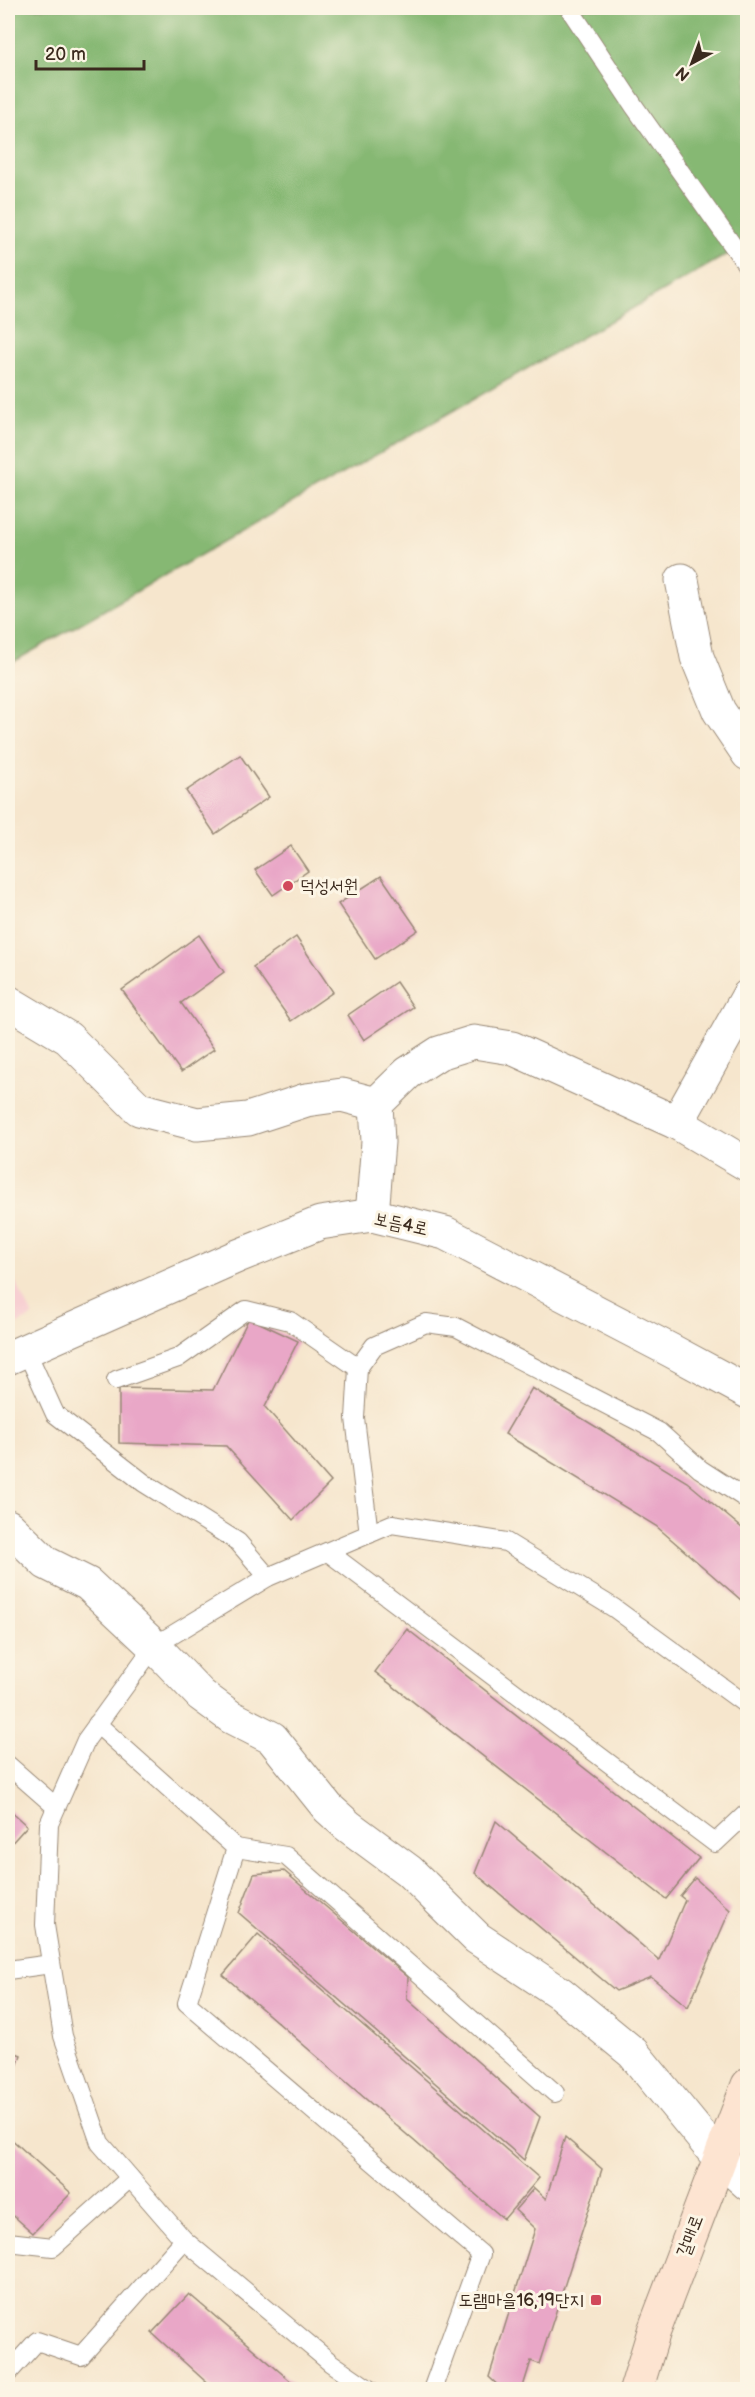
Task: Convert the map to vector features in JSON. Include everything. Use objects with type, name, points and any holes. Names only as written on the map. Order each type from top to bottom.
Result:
[{"type":"street","points":[[682,580],[698,657],[719,711],[747,754]]},
{"type":"street","points":[[677,1123],[747,996]]},
{"type":"street","points":[[8,1002],[68,1038],[139,1109],[196,1124],[248,1119],[306,1100],[342,1095],[376,1104]]},
{"type":"street","points":[[372,1215],[378,1142],[376,1104],[408,1073],[439,1053],[474,1042],[512,1048],[677,1123],[747,1165]]},
{"type":"street","name":"보듬4로","points":[[17,1354],[238,1256],[320,1223],[372,1215],[445,1233],[747,1392]]},
{"type":"street","points":[[8,1526],[46,1563],[88,1584],[154,1646],[201,1695],[231,1718],[272,1738],[328,1808],[348,1826],[409,1871],[477,1938],[560,1993],[633,2053],[719,2158],[747,2184]]},
{"type":"street","name":"갈매로","points":[[636,2390],[654,2331],[747,2085]]},
{"type":"lane","points":[[569,8],[634,106],[747,267]]},
{"type":"lane","points":[[116,1380],[178,1358],[246,1310],[290,1320],[358,1368]]},
{"type":"lane","points":[[369,1534],[356,1418],[358,1368],[374,1346],[426,1323],[456,1327],[659,1432],[700,1469],[747,1500]]},
{"type":"lane","points":[[17,1354],[55,1414],[144,1483],[238,1542],[268,1577]]},
{"type":"lane","points":[[370,2390],[331,2363],[184,2240],[100,2143],[63,2036],[45,1925],[49,1824],[86,1740],[154,1646],[268,1577],[392,1524],[506,1542],[614,1608],[747,1706]]},
{"type":"lane","points":[[328,1552],[715,1843],[747,1812]]},
{"type":"lane","points":[[97,1724],[236,1848],[286,1856],[555,2093]]},
{"type":"lane","points":[[8,1765],[56,1807]]},
{"type":"lane","points":[[236,1848],[187,2003],[481,2254],[432,2390]]},
{"type":"lane","points":[[8,1970],[51,1964]]},
{"type":"lane","points":[[8,2242],[53,2247],[130,2178]]},
{"type":"lane","points":[[8,2373],[37,2341],[81,2356],[184,2240]]},
{"type":"shaded area","points":[[8,1267],[33,1316],[8,1329]]},
{"type":"green space","points":[[8,8],[747,8],[747,243],[8,665]]},
{"type":"building","points":[[240,755],[269,797],[215,834],[186,791]]},
{"type":"building","points":[[291,846],[308,871],[273,895],[255,870]]},
{"type":"building","points":[[381,876],[418,930],[375,959],[338,904]]},
{"type":"building","points":[[199,935],[224,972],[181,1003],[214,1049],[181,1072],[122,990]]},
{"type":"building","points":[[296,937],[333,992],[291,1021],[253,967]]},
{"type":"building","points":[[396,982],[413,1007],[364,1040],[348,1015]]},
{"type":"building","points":[[249,1318],[298,1341],[265,1407],[331,1482],[293,1520],[226,1446],[119,1443],[119,1388],[213,1390]]},
{"type":"building","points":[[532,1388],[687,1482],[748,1533],[748,1606],[656,1526],[505,1434]]},
{"type":"building","points":[[407,1629],[699,1858],[666,1899],[375,1672]]},
{"type":"building","points":[[8,1809],[27,1826],[8,1847]]},
{"type":"building","points":[[496,1821],[659,1960],[685,1900],[680,1896],[695,1878],[730,1910],[688,2007],[651,1977],[616,1991],[475,1873]]},
{"type":"building","points":[[284,1871],[408,1977],[407,1999],[540,2117],[524,2160],[239,1913],[254,1874]]},
{"type":"building","points":[[258,1934],[539,2178],[504,2219],[223,1975]]},
{"type":"building","points":[[8,2050],[21,2055],[8,2092]]},
{"type":"building","points":[[8,2136],[71,2193],[33,2233],[8,2211]]},
{"type":"building","points":[[565,2137],[602,2169],[539,2364],[531,2361],[522,2390],[503,2390],[489,2377],[535,2229],[515,2210],[534,2188],[546,2199]]},
{"type":"building","points":[[189,2294],[301,2390],[215,2390],[152,2333]]},
{"type":"place","name":"덕성서원","points":[[288,886]]},
{"type":"place","name":"도램마을16,19단지","points":[[596,2300]]}]
